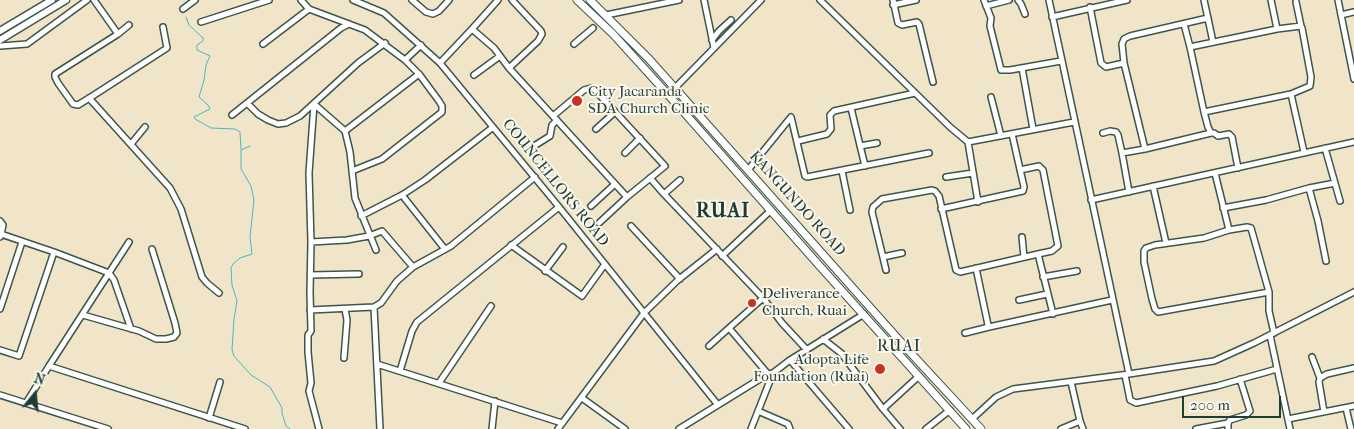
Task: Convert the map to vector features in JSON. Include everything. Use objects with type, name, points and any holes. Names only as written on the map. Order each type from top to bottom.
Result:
[{"type":"highway","name":"KANGUNDO ROAD","points":[[577,0],[613,34],[682,109],[966,429]]},
{"type":"highway","name":"KANGUNDO ROAD","points":[[590,0],[675,88],[902,344],[981,429]]},
{"type":"highway","points":[[950,411],[959,405]]},
{"type":"main road","points":[[0,31],[52,0]]},
{"type":"main road","points":[[0,40],[66,0]]},
{"type":"street","points":[[0,46],[27,44],[88,0]]},
{"type":"street","points":[[94,0],[118,34]]},
{"type":"street","points":[[183,9],[195,0]]},
{"type":"street","points":[[201,22],[269,0]]},
{"type":"street","points":[[301,0],[309,9],[365,30],[385,43],[419,74],[442,106],[442,112],[382,159],[352,170]]},
{"type":"street","name":"COUNCELLORS ROAD","points":[[353,0],[384,13],[440,62],[718,405]]},
{"type":"street","points":[[412,0],[426,12],[433,14],[439,11],[449,0]]},
{"type":"street","points":[[440,62],[498,0]]},
{"type":"street","points":[[509,68],[538,41],[542,34],[512,0]]},
{"type":"street","points":[[606,15],[679,0]]},
{"type":"street","points":[[704,0],[714,48]]},
{"type":"street","points":[[675,88],[761,0]]},
{"type":"street","points":[[820,0],[968,142],[978,202]]},
{"type":"street","points":[[916,0],[893,2],[898,23],[917,22],[919,24],[933,82]]},
{"type":"street","points":[[984,0],[992,18],[990,26],[1001,70],[1061,61]]},
{"type":"street","points":[[986,6],[1014,0]]},
{"type":"street","points":[[1018,0],[1025,14]]},
{"type":"street","points":[[1048,0],[1112,300],[1130,400],[1136,403],[1277,369]]},
{"type":"street","points":[[1052,17],[1127,0]]},
{"type":"street","points":[[1204,0],[1213,42]]},
{"type":"street","points":[[1271,0],[1277,29]]},
{"type":"street","points":[[1338,0],[1354,79]]},
{"type":"street","points":[[1204,112],[1291,94],[1310,86],[1311,82],[1302,28],[1296,2]]},
{"type":"street","points":[[1090,8],[1101,63],[1106,67],[1124,63]]},
{"type":"street","points":[[263,44],[309,9]]},
{"type":"street","points":[[1341,15],[1354,12]]},
{"type":"street","points":[[1145,149],[1124,63],[1122,44],[1124,38],[1208,18]]},
{"type":"street","points":[[712,41],[719,31],[731,20]]},
{"type":"street","points":[[232,115],[341,28],[349,24]]},
{"type":"street","points":[[1184,24],[1204,112],[1212,133]]},
{"type":"street","points":[[129,25],[55,74],[58,83],[73,104],[78,105],[167,48],[163,27]]},
{"type":"street","points":[[1190,47],[1277,29],[1301,26]]},
{"type":"street","points":[[574,44],[593,28]]},
{"type":"street","points":[[472,29],[494,48],[509,68],[627,197]]},
{"type":"street","points":[[247,103],[258,114],[268,120],[278,124],[286,123],[300,116],[358,63],[385,43]]},
{"type":"street","points":[[405,60],[421,45]]},
{"type":"street","points":[[474,75],[500,56]]},
{"type":"street","points":[[1022,68],[1033,129]]},
{"type":"street","points":[[345,131],[419,74]]},
{"type":"street","points":[[534,146],[550,136],[555,118],[588,88],[595,90],[666,166],[627,197],[599,223]]},
{"type":"street","points":[[798,141],[827,134],[831,129],[831,113],[915,93]]},
{"type":"street","points":[[1291,94],[1304,152]]},
{"type":"street","points":[[991,96],[1001,136]]},
{"type":"street","points":[[89,98],[170,188],[181,209],[202,277],[219,293]]},
{"type":"street","points":[[314,104],[345,131],[350,152],[354,198],[376,250]]},
{"type":"street","points":[[314,104],[309,173],[311,331],[308,335],[308,352],[311,383],[309,391],[319,429]]},
{"type":"street","points":[[851,108],[865,166]]},
{"type":"street","points":[[596,129],[615,112]]},
{"type":"street","points":[[748,170],[791,117],[806,177],[928,153]]},
{"type":"street","points":[[968,142],[1074,122]]},
{"type":"street","points":[[131,144],[145,127]]},
{"type":"street","points":[[361,216],[402,195],[425,180],[492,128]]},
{"type":"street","points":[[1103,133],[1110,131],[1116,132],[1118,135],[1129,192]]},
{"type":"street","points":[[1122,153],[1212,133],[1218,136],[1229,134],[1232,137],[1238,168]]},
{"type":"street","points":[[941,209],[1022,192],[1024,187],[1012,134]]},
{"type":"street","points":[[625,153],[640,138]]},
{"type":"street","points":[[1091,200],[1354,142]]},
{"type":"street","points":[[860,146],[877,143]]},
{"type":"street","points":[[1325,148],[1340,201]]},
{"type":"street","points":[[886,270],[872,212],[876,202],[898,195],[932,190],[937,193],[956,270],[960,272],[1052,251],[1058,246],[1043,170],[1038,166],[1020,170]]},
{"type":"street","points":[[842,171],[850,210]]},
{"type":"street","points":[[946,177],[973,173]]},
{"type":"street","points":[[1215,173],[1228,230]]},
{"type":"street","points":[[310,310],[374,307],[381,302],[413,267],[444,248],[451,246],[535,177]]},
{"type":"street","points":[[650,178],[762,298],[807,350]]},
{"type":"street","points":[[664,194],[680,180]]},
{"type":"street","points":[[1223,208],[1266,200],[1308,188],[1335,183]]},
{"type":"street","points":[[591,206],[615,184]]},
{"type":"street","points":[[1152,186],[1166,243]]},
{"type":"street","points":[[1308,188],[1318,220],[1326,261]]},
{"type":"street","points":[[402,195],[444,248]]},
{"type":"street","points":[[400,371],[412,331],[417,322],[559,207]]},
{"type":"street","points":[[722,256],[768,213]]},
{"type":"street","points":[[0,221],[3,225],[0,236],[54,252],[110,273],[131,329]]},
{"type":"street","points":[[631,226],[680,279]]},
{"type":"street","points":[[1269,292],[1162,312],[1156,311],[1150,292],[1143,252],[1148,247],[1204,238],[1228,230],[1251,228],[1269,292],[1269,311],[1277,369],[1290,429]]},
{"type":"street","points":[[311,242],[330,242],[369,236],[380,231],[384,232],[413,267]]},
{"type":"street","points":[[1022,237],[1024,257]]},
{"type":"street","points":[[0,309],[22,242]]},
{"type":"street","points":[[26,403],[129,242]]},
{"type":"street","points":[[511,245],[582,296],[605,264]]},
{"type":"street","points":[[546,271],[563,247]]},
{"type":"street","points":[[83,315],[139,330],[156,339],[166,340],[174,336],[177,333],[176,323],[152,248]]},
{"type":"street","points":[[558,429],[644,313],[716,249]]},
{"type":"street","points":[[0,350],[19,356],[54,252]]},
{"type":"street","points":[[883,257],[902,253]]},
{"type":"street","points":[[1038,254],[1053,314]]},
{"type":"street","points":[[976,268],[989,327]]},
{"type":"street","points":[[1043,277],[1077,271]]},
{"type":"street","points":[[310,275],[359,274]]},
{"type":"street","points":[[972,420],[996,397],[1009,390],[1127,375],[1214,361],[1354,292]]},
{"type":"street","points":[[1019,300],[1047,294]]},
{"type":"street","points":[[709,346],[762,298]]},
{"type":"street","points":[[965,333],[1112,300]]},
{"type":"street","points":[[439,383],[491,306]]},
{"type":"street","points":[[374,307],[380,429]]},
{"type":"street","points":[[344,358],[347,320],[345,309]]},
{"type":"street","points":[[678,429],[770,374],[864,314]]},
{"type":"street","points":[[729,328],[770,374]]},
{"type":"street","points":[[823,339],[840,353],[900,429]]},
{"type":"street","points":[[1312,357],[1320,378],[1324,412]]},
{"type":"street","points":[[790,360],[849,429]]},
{"type":"street","points":[[377,364],[562,423]]},
{"type":"street","points":[[49,366],[245,429]]},
{"type":"street","points":[[1320,378],[1327,374],[1354,368]]},
{"type":"street","points":[[751,429],[770,374]]},
{"type":"street","points":[[883,409],[919,376]]},
{"type":"street","points":[[1196,429],[1228,422],[1246,415],[1250,411],[1240,379]]},
{"type":"street","points":[[209,418],[220,382]]},
{"type":"street","points":[[1071,382],[1083,429]]},
{"type":"street","points":[[0,395],[108,429]]},
{"type":"street","points":[[582,398],[625,429]]},
{"type":"street","points":[[492,429],[494,401]]},
{"type":"street","points":[[1288,419],[1354,406]]},
{"type":"street","points":[[1346,408],[1351,429]]},
{"type":"street","points":[[758,411],[788,424],[790,429]]},
{"type":"street","points":[[926,429],[950,411]]},
{"type":"street","points":[[1061,429],[1080,421]]},
{"type":"street","points":[[1228,422],[1228,429]]},
{"type":"waterway","points":[[186,17],[189,25],[203,38],[203,41],[197,45],[197,50],[210,56],[206,65],[199,97],[210,109],[194,117],[211,128],[235,129],[240,132],[241,149]]},
{"type":"waterway","points":[[250,146],[241,150],[241,169],[251,186],[254,200],[250,237],[252,254],[240,258],[231,268],[232,285],[237,301],[232,350],[234,356],[251,375],[270,387],[282,408],[286,426],[290,429]]},
{"type":"place","name":"City Jacaranda SDA Church Clinic","points":[[577,101]]},
{"type":"place","name":"Deliverance Church, Ruai","points":[[752,303]]},
{"type":"place","name":"Adopta Life Foundation (Ruai)","points":[[880,369]]},
{"type":"district","name":"RUAI","points":[[723,212]]},
{"type":"district","name":"RUAI","points":[[899,347]]}]
